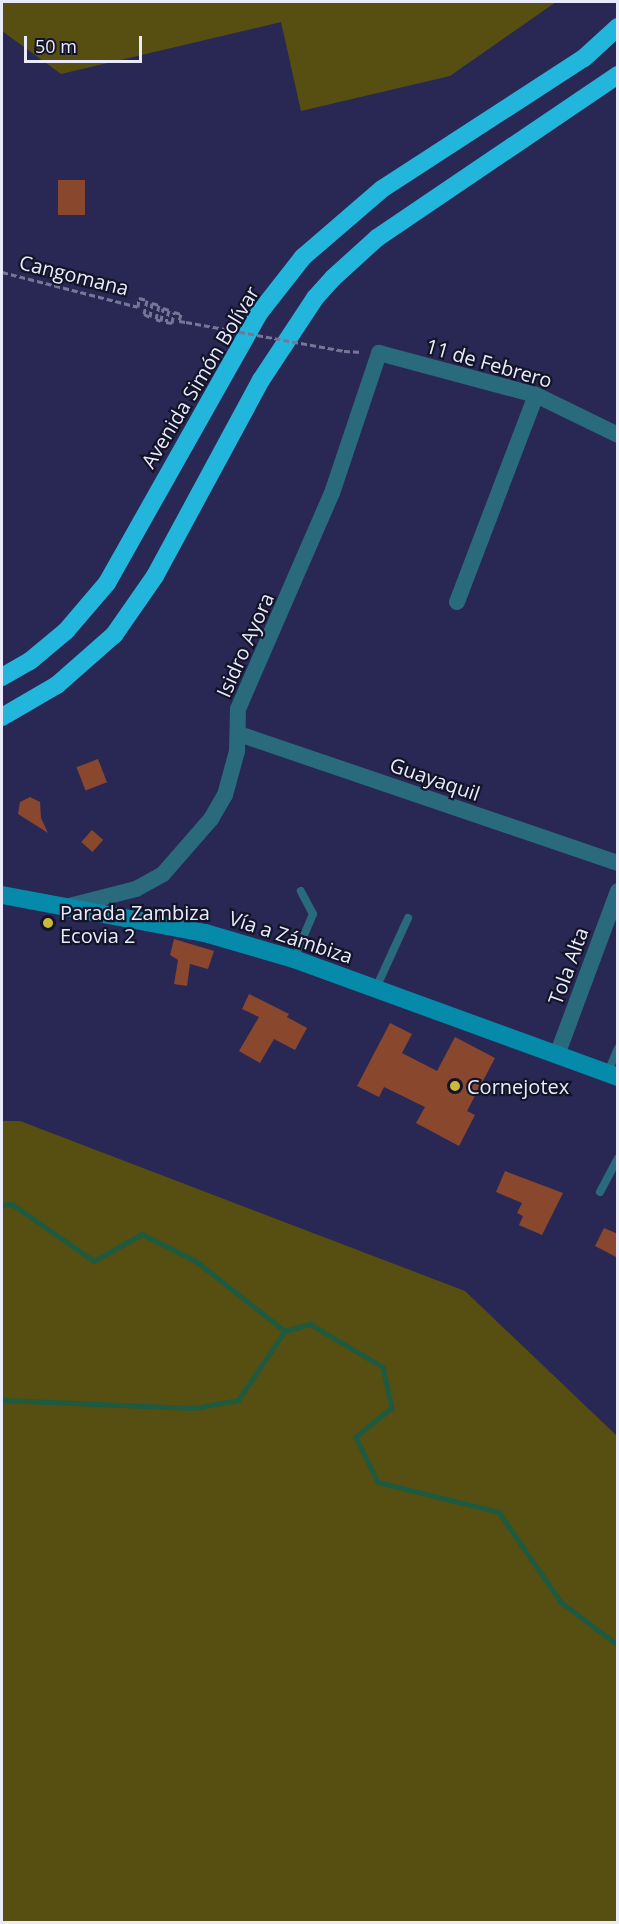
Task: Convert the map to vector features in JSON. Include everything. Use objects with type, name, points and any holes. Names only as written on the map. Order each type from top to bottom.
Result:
[{"type":"highway","name":"Avenida Simón Bolívar","points":[[2,677],[30,661],[66,631],[106,583],[260,312],[303,257],[382,189],[584,58],[618,27]]},
{"type":"highway","points":[[2,717],[57,685],[114,635],[155,576],[261,380],[315,298],[333,278],[377,237],[618,75]]},
{"type":"street","name":"11 de Febrero","points":[[379,353],[536,395],[618,435]]},
{"type":"street","name":"Isidro Ayora","points":[[63,907],[103,900],[163,874],[211,819],[225,795],[239,734],[238,709],[332,493],[379,353]]},
{"type":"street","points":[[457,602],[536,395]]},
{"type":"street","name":"Guayaquil","points":[[239,734],[618,863]]},
{"type":"street","name":"Tola Alta","points":[[557,1055],[618,891]]},
{"type":"street","name":"Vía a Zámbiza","points":[[2,894],[205,933],[294,959],[612,1076]]},
{"type":"lane","points":[[294,959],[313,914],[301,891]]},
{"type":"lane","points":[[376,988],[408,918]]},
{"type":"lane","points":[[612,1076],[618,1048]]},
{"type":"lane","points":[[600,1192],[618,1158]]},
{"type":"path","name":"Cangomana","points":[[2,272],[138,307],[139,298],[147,300],[144,314],[150,316],[152,303],[159,305],[156,319],[161,321],[163,308],[169,310],[166,322],[172,323],[174,312],[181,314],[180,321],[345,351]]},
{"type":"shaded area","points":[[2,2],[556,2],[450,76],[301,111],[281,22],[61,74],[2,31]]},
{"type":"shaded area","points":[[2,1121],[20,1121],[465,1291],[617,1436],[617,1922],[2,1922]]},
{"type":"building","points":[[58,180],[85,180],[85,215],[58,215]]},
{"type":"building","points":[[98,759],[107,782],[85,791],[77,767]]},
{"type":"building","points":[[30,797],[40,802],[41,818],[48,833],[18,814],[20,802]]},
{"type":"building","points":[[92,830],[103,840],[92,852],[81,842]]},
{"type":"building","points":[[174,939],[214,951],[208,969],[190,964],[187,986],[174,984],[178,960],[170,955]]},
{"type":"building","points":[[249,994],[289,1014],[287,1017],[307,1028],[295,1050],[274,1039],[260,1063],[239,1051],[259,1017],[242,1009]]},
{"type":"building","points":[[390,1023],[412,1034],[402,1053],[437,1071],[455,1037],[495,1058],[467,1111],[475,1115],[459,1146],[416,1123],[425,1107],[384,1087],[379,1097],[357,1086]]},
{"type":"building","points":[[505,1171],[563,1193],[542,1235],[519,1225],[523,1216],[517,1213],[522,1203],[496,1192]]},
{"type":"building","points":[[604,1228],[618,1234],[618,1258],[595,1246]]},
{"type":"waterway","points":[[2,1205],[12,1204],[94,1261],[142,1234],[196,1261],[285,1331],[310,1324],[383,1367],[392,1408],[356,1437],[378,1482],[499,1512],[561,1602],[618,1645]]},
{"type":"waterway","points":[[2,1400],[194,1408],[238,1400],[285,1331]]},
{"type":"place","name":"Parada Zambiza Ecovia 2","points":[[48,923]]},
{"type":"place","name":"Cornejotex","points":[[455,1086]]}]
